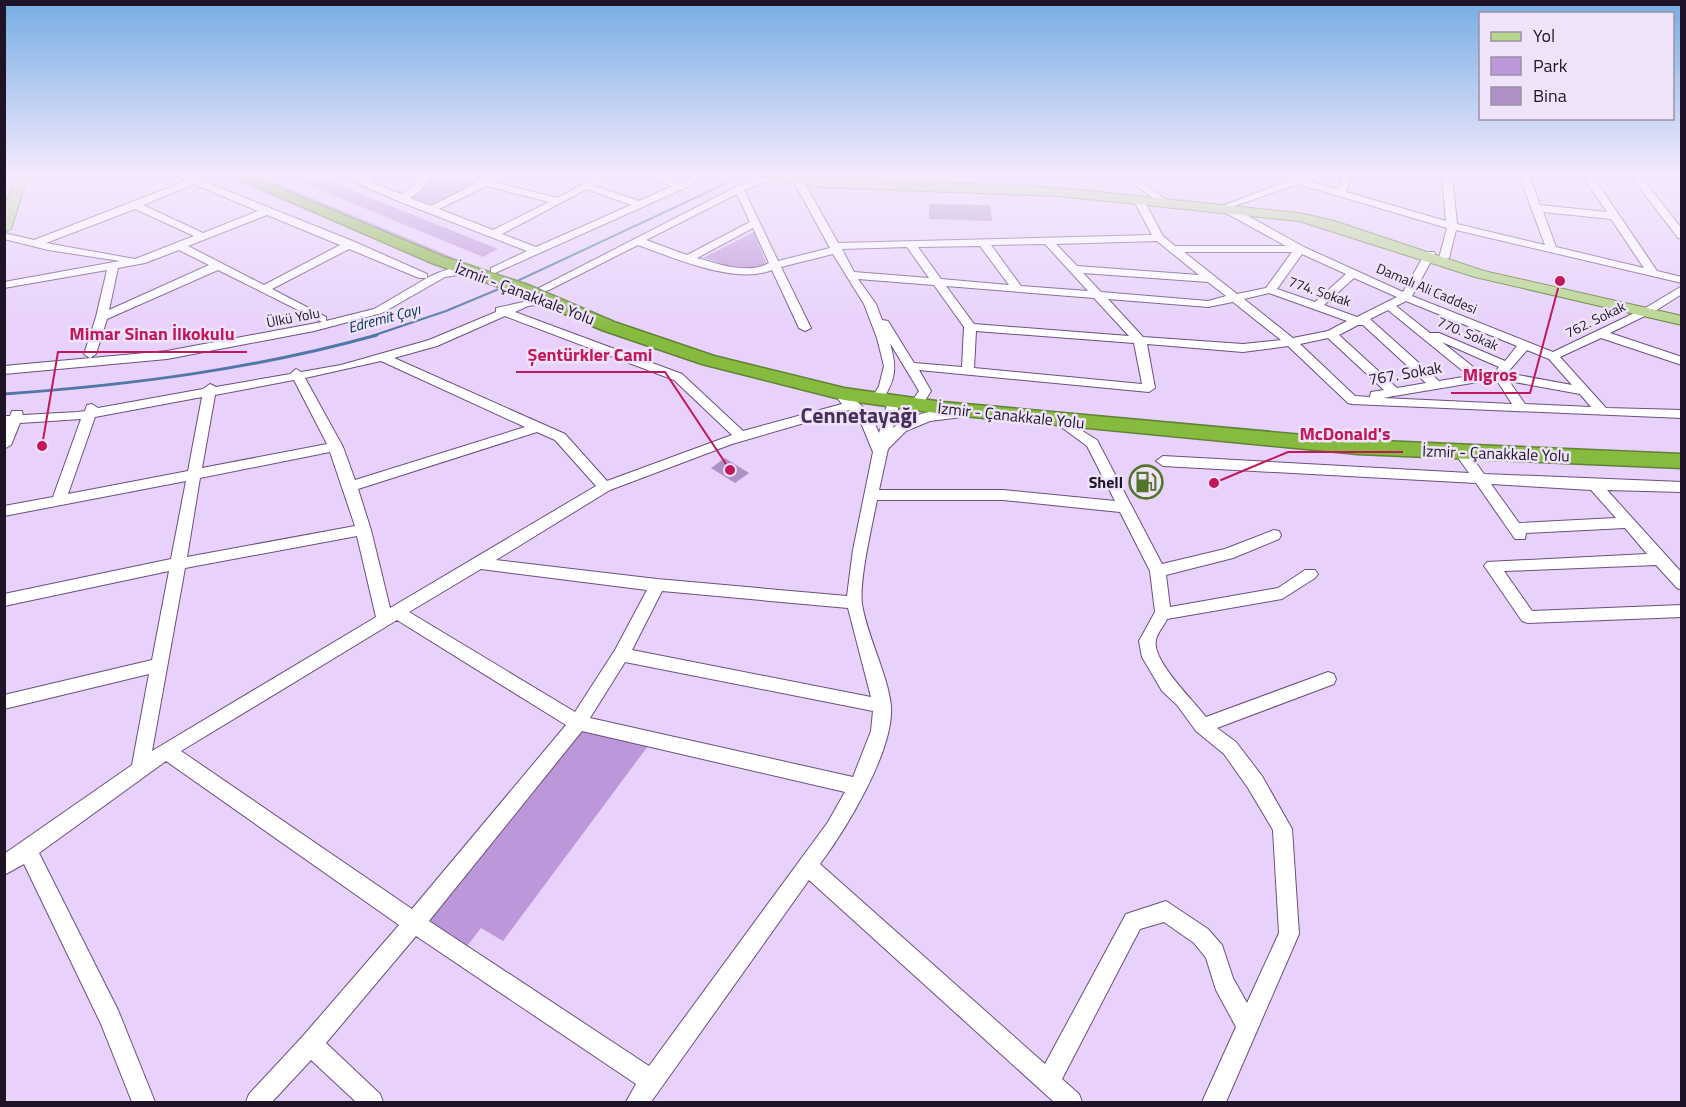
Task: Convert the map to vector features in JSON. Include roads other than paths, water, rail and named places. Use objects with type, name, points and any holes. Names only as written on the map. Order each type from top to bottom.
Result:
[{"type":"highway","name":"İzmir - Çanakkale Yolu","points":[[366,227],[438,260],[486,272]]},
{"type":"highway","name":"İzmir - Çanakkale Yolu","points":[[378,227],[535,290],[723,351],[886,395]]},
{"type":"highway","name":"İzmir - Çanakkale Yolu","points":[[535,290],[608,326],[708,360],[823,389],[1063,407],[1368,434],[1682,447]]},
{"type":"highway","name":"İzmir - Çanakkale Yolu","points":[[920,398],[978,412],[1346,446],[1682,461]]},
{"type":"main road","points":[[1337,227],[1480,274],[1647,310],[1682,315]]},
{"type":"main road","points":[[1647,310],[1682,321]]},
{"type":"street","points":[[37,243],[79,227]]},
{"type":"street","points":[[182,227],[204,237]]},
{"type":"street","points":[[4,285],[141,261],[182,247],[229,227]]},
{"type":"street","points":[[304,227],[351,244],[423,276]]},
{"type":"street","points":[[476,227],[536,251]]},
{"type":"street","points":[[494,234],[508,227]]},
{"type":"street","name":"Ülkü Yolu","points":[[4,370],[167,355],[314,328],[378,311],[447,272],[486,272],[589,227]]},
{"type":"street","points":[[501,311],[521,295],[664,227]]},
{"type":"street","points":[[688,259],[748,227]]},
{"type":"street","points":[[757,227],[805,328]]},
{"type":"street","points":[[824,227],[850,275],[910,366],[920,398]]},
{"type":"street","points":[[1153,227],[1159,238],[1291,342],[1352,400],[1682,414]]},
{"type":"street","name":"Damalı Ali Caddesi","points":[[1258,227],[1300,249],[1406,297],[1553,356]]},
{"type":"street","points":[[1272,227],[1280,238]]},
{"type":"street","points":[[970,327],[1243,348],[1331,334],[1362,321],[1406,297],[1452,227]]},
{"type":"street","points":[[1455,227],[1551,247],[1682,280]]},
{"type":"street","points":[[1543,227],[1551,247]]},
{"type":"street","points":[[1622,227],[1652,272]]},
{"type":"street","points":[[4,236],[48,247],[141,261]]},
{"type":"street","points":[[638,240],[688,259],[732,270],[768,271],[774,265],[836,248],[1159,238]]},
{"type":"street","points":[[910,366],[1149,388],[1140,341],[1048,241]]},
{"type":"street","points":[[982,242],[1019,290]]},
{"type":"street","points":[[264,289],[351,244]]},
{"type":"street","points":[[910,244],[970,327],[968,372]]},
{"type":"street","points":[[182,247],[322,318]]},
{"type":"street","points":[[1172,249],[1300,249]]},
{"type":"street","points":[[850,275],[1099,297],[1208,304],[1270,290],[1300,249]]},
{"type":"street","name":"Ülkü Yolu","points":[[4,362],[199,342],[366,308],[437,267],[438,260]]},
{"type":"street","points":[[102,317],[219,265]]},
{"type":"street","points":[[90,354],[102,317],[113,267]]},
{"type":"street","points":[[1074,269],[1211,279]]},
{"type":"street","points":[[1317,306],[1353,273]]},
{"type":"street","name":"762. Sokak","points":[[1553,356],[1647,310],[1682,289]]},
{"type":"street","points":[[4,445],[10,417],[92,411],[297,374],[380,356],[433,343],[501,311],[536,300],[535,290]]},
{"type":"street","name":"774. Sokak","points":[[1270,290],[1362,321]]},
{"type":"street","points":[[637,1102],[836,828],[858,788],[880,732],[882,706],[854,603],[860,550],[880,452],[890,366],[884,338],[870,304]]},
{"type":"street","name":"770. Sokak","points":[[1389,306],[1478,377]]},
{"type":"street","points":[[501,311],[678,377],[741,436]]},
{"type":"street","points":[[1362,321],[1435,384]]},
{"type":"street","name":"770. Sokak","points":[[1418,328],[1503,370]]},
{"type":"street","points":[[1599,333],[1682,361]]},
{"type":"street","points":[[1331,334],[1394,392]]},
{"type":"street","points":[[1521,408],[1503,370],[1526,344]]},
{"type":"street","points":[[380,356],[560,437],[604,487]]},
{"type":"street","points":[[1553,356],[1602,412]]},
{"type":"street","name":"767. Sokak","points":[[1352,400],[1478,377],[1503,370],[1583,392]]},
{"type":"street","points":[[297,374],[336,447],[352,486],[391,615],[578,723],[858,788]]},
{"type":"street","points":[[823,389],[853,405],[865,416],[880,452]]},
{"type":"street","points":[[140,769],[176,564],[210,390]]},
{"type":"street","points":[[4,866],[166,751],[604,487],[789,419],[853,405]]},
{"type":"street","points":[[59,500],[92,411]]},
{"type":"street","points":[[880,452],[892,434],[909,421],[941,414],[978,412]]},
{"type":"street","points":[[1060,421],[1092,442],[1158,571],[1162,614],[1147,641],[1150,657],[1168,686],[1183,700],[1202,726],[1230,748],[1255,782],[1282,829],[1288,934],[1214,1102]]},
{"type":"street","points":[[352,486],[538,427]]},
{"type":"street","points":[[4,511],[336,447]]},
{"type":"street","points":[[1461,452],[1518,532],[1629,523]]},
{"type":"street","points":[[1163,460],[1682,487]]},
{"type":"street","points":[[1595,484],[1682,584]]},
{"type":"street","points":[[871,495],[1003,495],[1125,507]]},
{"type":"street","points":[[4,600],[176,564],[364,530]]},
{"type":"street","points":[[1158,571],[1228,554],[1274,535]]},
{"type":"street","points":[[1660,559],[1492,566],[1527,617],[1682,611]]},
{"type":"street","points":[[477,563],[657,585],[854,603]]},
{"type":"street","points":[[1162,614],[1282,593],[1310,574]]},
{"type":"street","points":[[257,1102],[311,1044],[414,923],[578,723],[621,655],[657,585]]},
{"type":"street","points":[[621,655],[882,706]]},
{"type":"street","points":[[4,702],[158,665]]},
{"type":"street","points":[[1202,726],[1328,679]]},
{"type":"street","points":[[166,751],[414,923],[497,975],[651,1081]]},
{"type":"street","points":[[27,850],[110,1018],[143,1102]]},
{"type":"street","points":[[807,865],[1071,1102]]},
{"type":"street","points":[[1048,1082],[1133,921],[1166,911],[1201,936],[1215,952],[1224,982],[1248,1028]]},
{"type":"street","points":[[311,1044],[372,1102]]},
{"type":"waterway","name":"Edremit Çayı","points":[[515,282],[633,227]]},
{"type":"waterway","name":"Edremit Çayı","points":[[372,336],[446,311],[506,286]]},
{"type":"waterway","name":"Edremit Çayı","points":[[4,394],[99,386],[192,374],[285,357],[377,335]]},
{"type":"place","name":"Migros","points":[[1560,281]]},
{"type":"place","name":"Mimar Sinan İlkokulu","points":[[42,446]]},
{"type":"place","name":"Şentürkler Cami","points":[[730,470]]},
{"type":"place","name":"Shell","points":[[1146,482]]},
{"type":"place","name":"McDonald's","points":[[1214,483]]},
{"type":"district","name":"Cennetayağı","points":[[859,415]]}]
